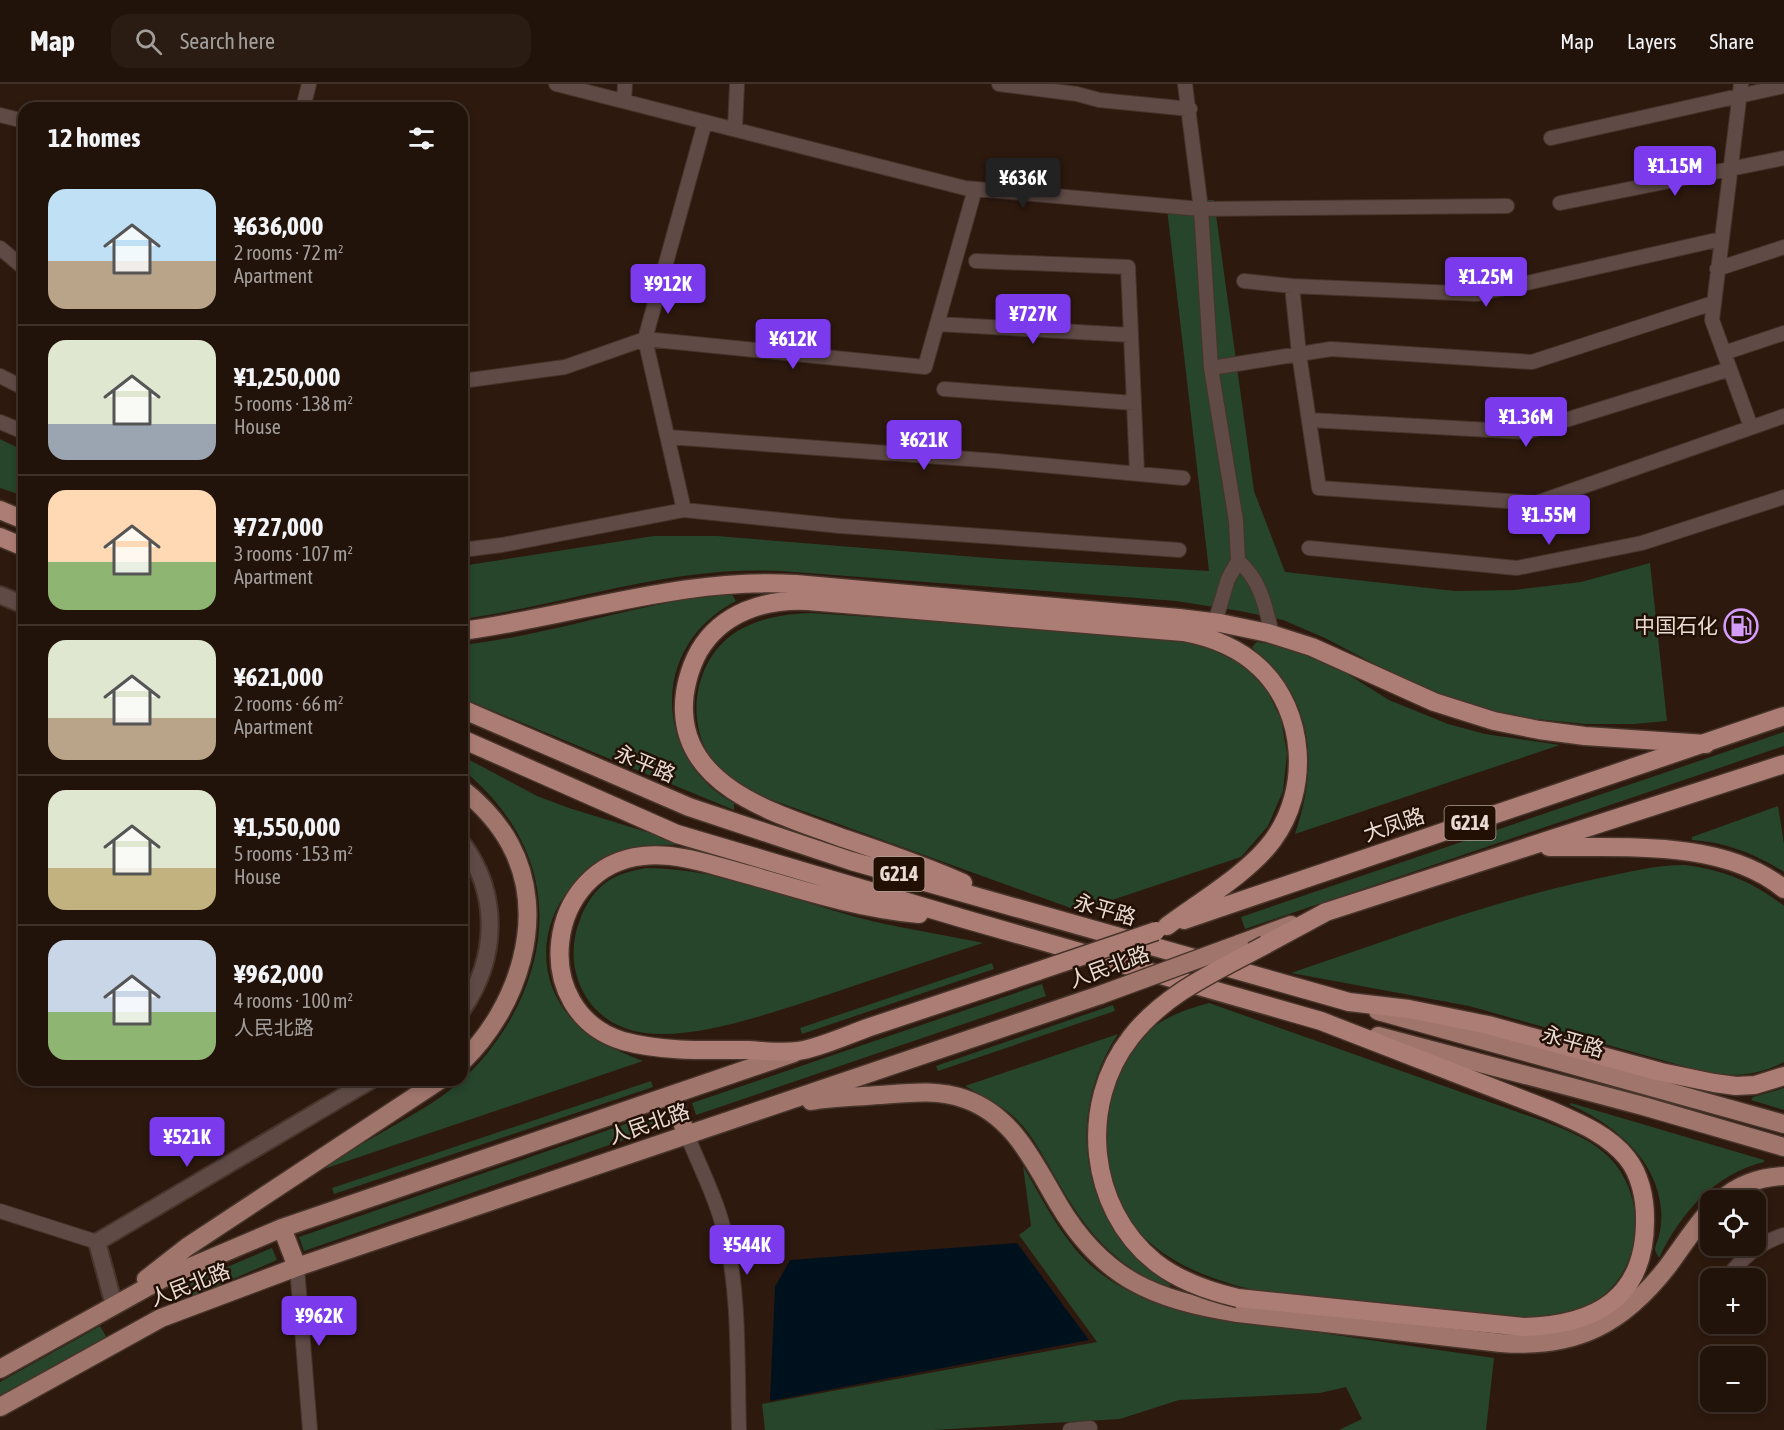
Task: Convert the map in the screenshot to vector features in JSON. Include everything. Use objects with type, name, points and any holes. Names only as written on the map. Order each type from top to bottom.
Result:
[{"type":"highway","points":[[0,510],[18,518]]},
{"type":"highway","points":[[0,537],[18,544]]},
{"type":"highway","points":[[468,631],[658,593],[756,583],[796,584],[1215,622],[1272,634],[1337,657],[1434,702],[1494,721],[1585,736],[1706,744]]},
{"type":"highway","points":[[990,901],[968,885],[948,876],[762,807],[735,792],[712,773],[699,759],[690,743],[685,725],[684,705],[694,659],[713,633],[728,620],[751,608],[781,601],[808,601],[1183,632],[1208,638],[1243,654],[1268,676],[1279,690],[1287,708],[1296,735],[1298,751],[1294,795],[1280,830],[1258,856],[1161,928]]},
{"type":"highway","name":"永平路","points":[[468,712],[689,807],[851,861],[1349,1002]]},
{"type":"highway","name":"大凤路","points":[[1161,928],[1784,716]]},
{"type":"highway","name":"永平路","points":[[468,742],[678,834],[1321,1021]]},
{"type":"highway","name":"G214","points":[[1326,912],[1784,764]]},
{"type":"highway","points":[[1532,847],[1638,848],[1697,854],[1745,866],[1784,890]]},
{"type":"highway","points":[[798,1051],[715,1050],[651,1045],[624,1041],[596,1028],[575,1007],[563,982],[560,968],[560,940],[563,926],[567,912],[581,888],[603,869],[616,862],[630,858],[664,856],[701,862],[842,902],[893,912],[961,918]]},
{"type":"highway","points":[[1321,1021],[1550,1110],[1586,1127],[1607,1140],[1626,1157],[1638,1179],[1645,1214],[1642,1255],[1631,1280],[1613,1302],[1585,1318],[1547,1326],[1497,1325],[1238,1298],[1205,1289],[1178,1277],[1154,1261],[1135,1242],[1117,1215],[1105,1186],[1098,1156],[1097,1125],[1100,1101],[1110,1070],[1125,1044],[1157,1008],[1177,993],[1326,912]]},
{"type":"highway","name":"人民北路","points":[[798,1051],[1161,928]]},
{"type":"highway","points":[[1349,1002],[1409,1009],[1488,1025],[1661,1072],[1714,1083],[1746,1086],[1784,1076]]},
{"type":"main road","points":[[468,794],[489,813],[510,844],[522,875],[526,909],[523,955],[513,989],[491,1029],[468,1055]]},
{"type":"main road","name":"人民北路","points":[[0,1407],[161,1318],[297,1267],[1100,995],[1326,912]]},
{"type":"main road","name":"永平路","points":[[1349,1002],[1784,1124]]},
{"type":"main road","name":"永平路","points":[[1321,1021],[1643,1106],[1784,1147]]},
{"type":"main road","name":"人民北路","points":[[0,1369],[162,1279],[282,1228],[798,1051]]},
{"type":"main road","points":[[114,1305],[187,1247],[431,1086]]},
{"type":"main road","points":[[765,1108],[826,1099],[928,1092],[962,1098],[991,1112],[1010,1128],[1028,1150],[1063,1212],[1088,1245],[1111,1267],[1144,1289],[1175,1300],[1224,1311],[1490,1342],[1554,1343],[1573,1339],[1602,1327],[1621,1314],[1650,1288],[1700,1223]]},
{"type":"main road","points":[[671,1095],[687,1135]]},
{"type":"main road","points":[[1735,1190],[1752,1181],[1784,1176]]},
{"type":"main road","points":[[282,1228],[297,1267]]},
{"type":"street","points":[[304,102],[309,84]]},
{"type":"street","points":[[556,84],[975,189],[1201,209],[1507,206]]},
{"type":"street","points":[[624,101],[625,84]]},
{"type":"street","points":[[735,129],[737,84]]},
{"type":"street","points":[[999,84],[1077,94],[1099,100],[1190,109]]},
{"type":"street","points":[[1185,84],[1201,209],[1211,368],[1236,521],[1238,561],[1228,579],[1215,622]]},
{"type":"street","points":[[1551,138],[1740,90],[1784,86]]},
{"type":"street","points":[[1740,90],[1712,320],[1751,427]]},
{"type":"street","points":[[0,115],[18,120]]},
{"type":"street","points":[[684,510],[645,339],[705,122]]},
{"type":"street","points":[[1560,203],[1784,158]]},
{"type":"street","points":[[468,381],[565,367],[645,339],[925,367],[975,189]]},
{"type":"street","points":[[1244,281],[1292,286],[1478,294],[1721,239]]},
{"type":"street","points":[[1717,269],[1784,247]]},
{"type":"street","points":[[0,248],[18,263]]},
{"type":"street","points":[[976,261],[1128,267],[1137,472]]},
{"type":"street","points":[[1292,286],[1299,354],[1319,488],[1536,503],[1784,416]]},
{"type":"street","points":[[1211,368],[1331,349],[1532,362],[1713,303]]},
{"type":"street","points":[[937,324],[1131,334]]},
{"type":"street","points":[[1724,353],[1784,333]]},
{"type":"street","points":[[1309,420],[1527,432],[1730,369]]},
{"type":"street","points":[[0,376],[18,384]]},
{"type":"street","points":[[944,389],[1134,403]]},
{"type":"street","points":[[0,422],[18,430]]},
{"type":"street","points":[[668,437],[1137,472],[1182,478]]},
{"type":"street","points":[[1309,548],[1517,568],[1642,543],[1784,497]]},
{"type":"street","points":[[468,549],[502,545],[684,510],[840,526],[1179,550]]},
{"type":"street","points":[[1238,561],[1247,568],[1255,581],[1266,609],[1272,634]]},
{"type":"street","points":[[0,595],[18,602]]},
{"type":"street","points":[[468,852],[483,880],[489,902],[491,923],[481,975],[468,1000]]},
{"type":"street","points":[[0,1211],[97,1242],[360,1086]]},
{"type":"street","points":[[687,1135],[718,1212],[729,1254],[734,1306],[739,1430]]},
{"type":"street","points":[[1737,1268],[1755,1250],[1772,1239],[1784,1235]]},
{"type":"street","points":[[97,1242],[114,1305]]},
{"type":"street","points":[[297,1267],[310,1430]]},
{"type":"street","points":[[1070,1430],[1090,1428]]},
{"type":"green space","points":[[1166,200],[1214,200],[1254,491],[1285,572],[1455,591],[1514,590],[1581,582],[1650,563],[1667,721],[1585,724],[1527,718],[1483,709],[1422,689],[1325,638],[1283,620],[1176,601],[781,571],[739,571],[659,580],[468,618],[468,565],[654,536],[717,536],[1001,559],[1209,571]]},
{"type":"green space","points":[[0,439],[18,448],[18,494],[0,488]]},
{"type":"green space","points":[[731,593],[736,601],[718,612],[693,637],[681,659],[674,682],[672,706],[676,729],[684,752],[697,772],[713,789],[734,803],[734,810],[468,700],[468,644],[530,634],[697,597]]},
{"type":"green space","points":[[811,613],[1161,636],[1208,647],[1243,665],[1266,689],[1281,719],[1287,754],[1283,791],[1268,826],[1241,857],[1079,911],[761,796],[736,781],[713,761],[698,728],[696,710],[698,692],[711,658],[736,632],[753,623],[772,618]]},
{"type":"green space","points":[[1257,642],[1279,645],[1325,660],[1389,700],[1448,724],[1485,734],[1560,745],[1295,834],[1307,783],[1306,732],[1290,691],[1252,647]]},
{"type":"green space","points":[[1784,732],[1784,746],[1245,929],[1241,917]]},
{"type":"green space","points":[[468,759],[537,796],[676,841],[675,845],[649,845],[624,850],[608,857],[587,871],[570,888],[558,907],[550,928],[546,950],[548,973],[556,995],[569,1016],[594,1038],[643,1061],[309,1174],[424,1108],[455,1086],[468,1086],[468,1074],[492,1047],[518,1005],[531,972],[538,939],[539,907],[535,876],[524,847],[509,819],[488,793],[468,775]]},
{"type":"green space","points":[[1778,806],[1784,844],[1784,872],[1740,850],[1716,843],[1692,840],[1692,837]]},
{"type":"green space","points":[[1685,865],[1738,878],[1784,906],[1784,1062],[1766,1070],[1747,1074],[1708,1073],[1469,1006],[1291,973],[1441,921],[1518,898],[1628,872],[1662,866]]},
{"type":"green space","points":[[646,868],[673,869],[726,878],[856,917],[983,943],[737,1023],[689,1032],[645,1033],[625,1028],[607,1019],[593,1007],[576,974],[574,956],[575,936],[581,917],[593,895],[614,878]]},
{"type":"green space","points":[[992,963],[994,969],[802,1034],[800,1028]]},
{"type":"green space","points":[[1042,984],[1046,996],[696,1115],[692,1103]]},
{"type":"green space","points":[[1209,1003],[1546,1122],[1593,1144],[1616,1165],[1627,1184],[1634,1206],[1635,1227],[1632,1248],[1625,1268],[1613,1286],[1596,1301],[1576,1311],[1550,1316],[1508,1317],[1261,1292],[1215,1279],[1172,1259],[1146,1239],[1130,1221],[1118,1200],[1110,1179],[1106,1156],[1108,1110],[1124,1065],[1141,1038],[1166,1019]]},
{"type":"green space","points":[[1113,1005],[1115,1011],[938,1071],[936,1066]]},
{"type":"green space","points":[[1118,1034],[1101,1067],[1090,1101],[1087,1137],[1090,1171],[1100,1204],[1117,1235],[1141,1262],[1171,1285],[1168,1289],[1133,1270],[1094,1235],[1072,1205],[1027,1131],[1001,1107],[965,1086]]},
{"type":"green space","points":[[651,1081],[653,1087],[334,1194],[332,1188]]},
{"type":"green space","points":[[1784,1088],[1784,1110],[1751,1100],[1753,1097]]},
{"type":"green space","points":[[1571,1103],[1764,1160],[1764,1162],[1729,1176],[1710,1190],[1700,1190],[1700,1199],[1677,1226],[1659,1258],[1655,1250],[1660,1229],[1661,1209],[1658,1191],[1651,1174],[1642,1159],[1617,1133],[1570,1105]]},
{"type":"green space","points":[[660,1112],[664,1126],[304,1251],[299,1237]]},
{"type":"green space","points":[[1023,1166],[1056,1223],[1083,1257],[1115,1283],[1152,1301],[1171,1308],[1212,1317],[1494,1358],[1486,1430],[1339,1430],[1362,1419],[1346,1387],[1320,1393],[1179,1400],[1120,1419],[933,1430],[765,1430],[762,1404],[1097,1342],[1019,1235],[1031,1226]]},
{"type":"green space","points":[[272,1248],[277,1260],[189,1298],[184,1285]]},
{"type":"green space","points":[[100,1326],[107,1338],[0,1398],[0,1382]]},
{"type":"water","points":[[1017,1243],[1089,1340],[770,1401],[775,1287],[790,1260]]},
{"type":"place","name":"中国石化","points":[[1741,626]]}]
